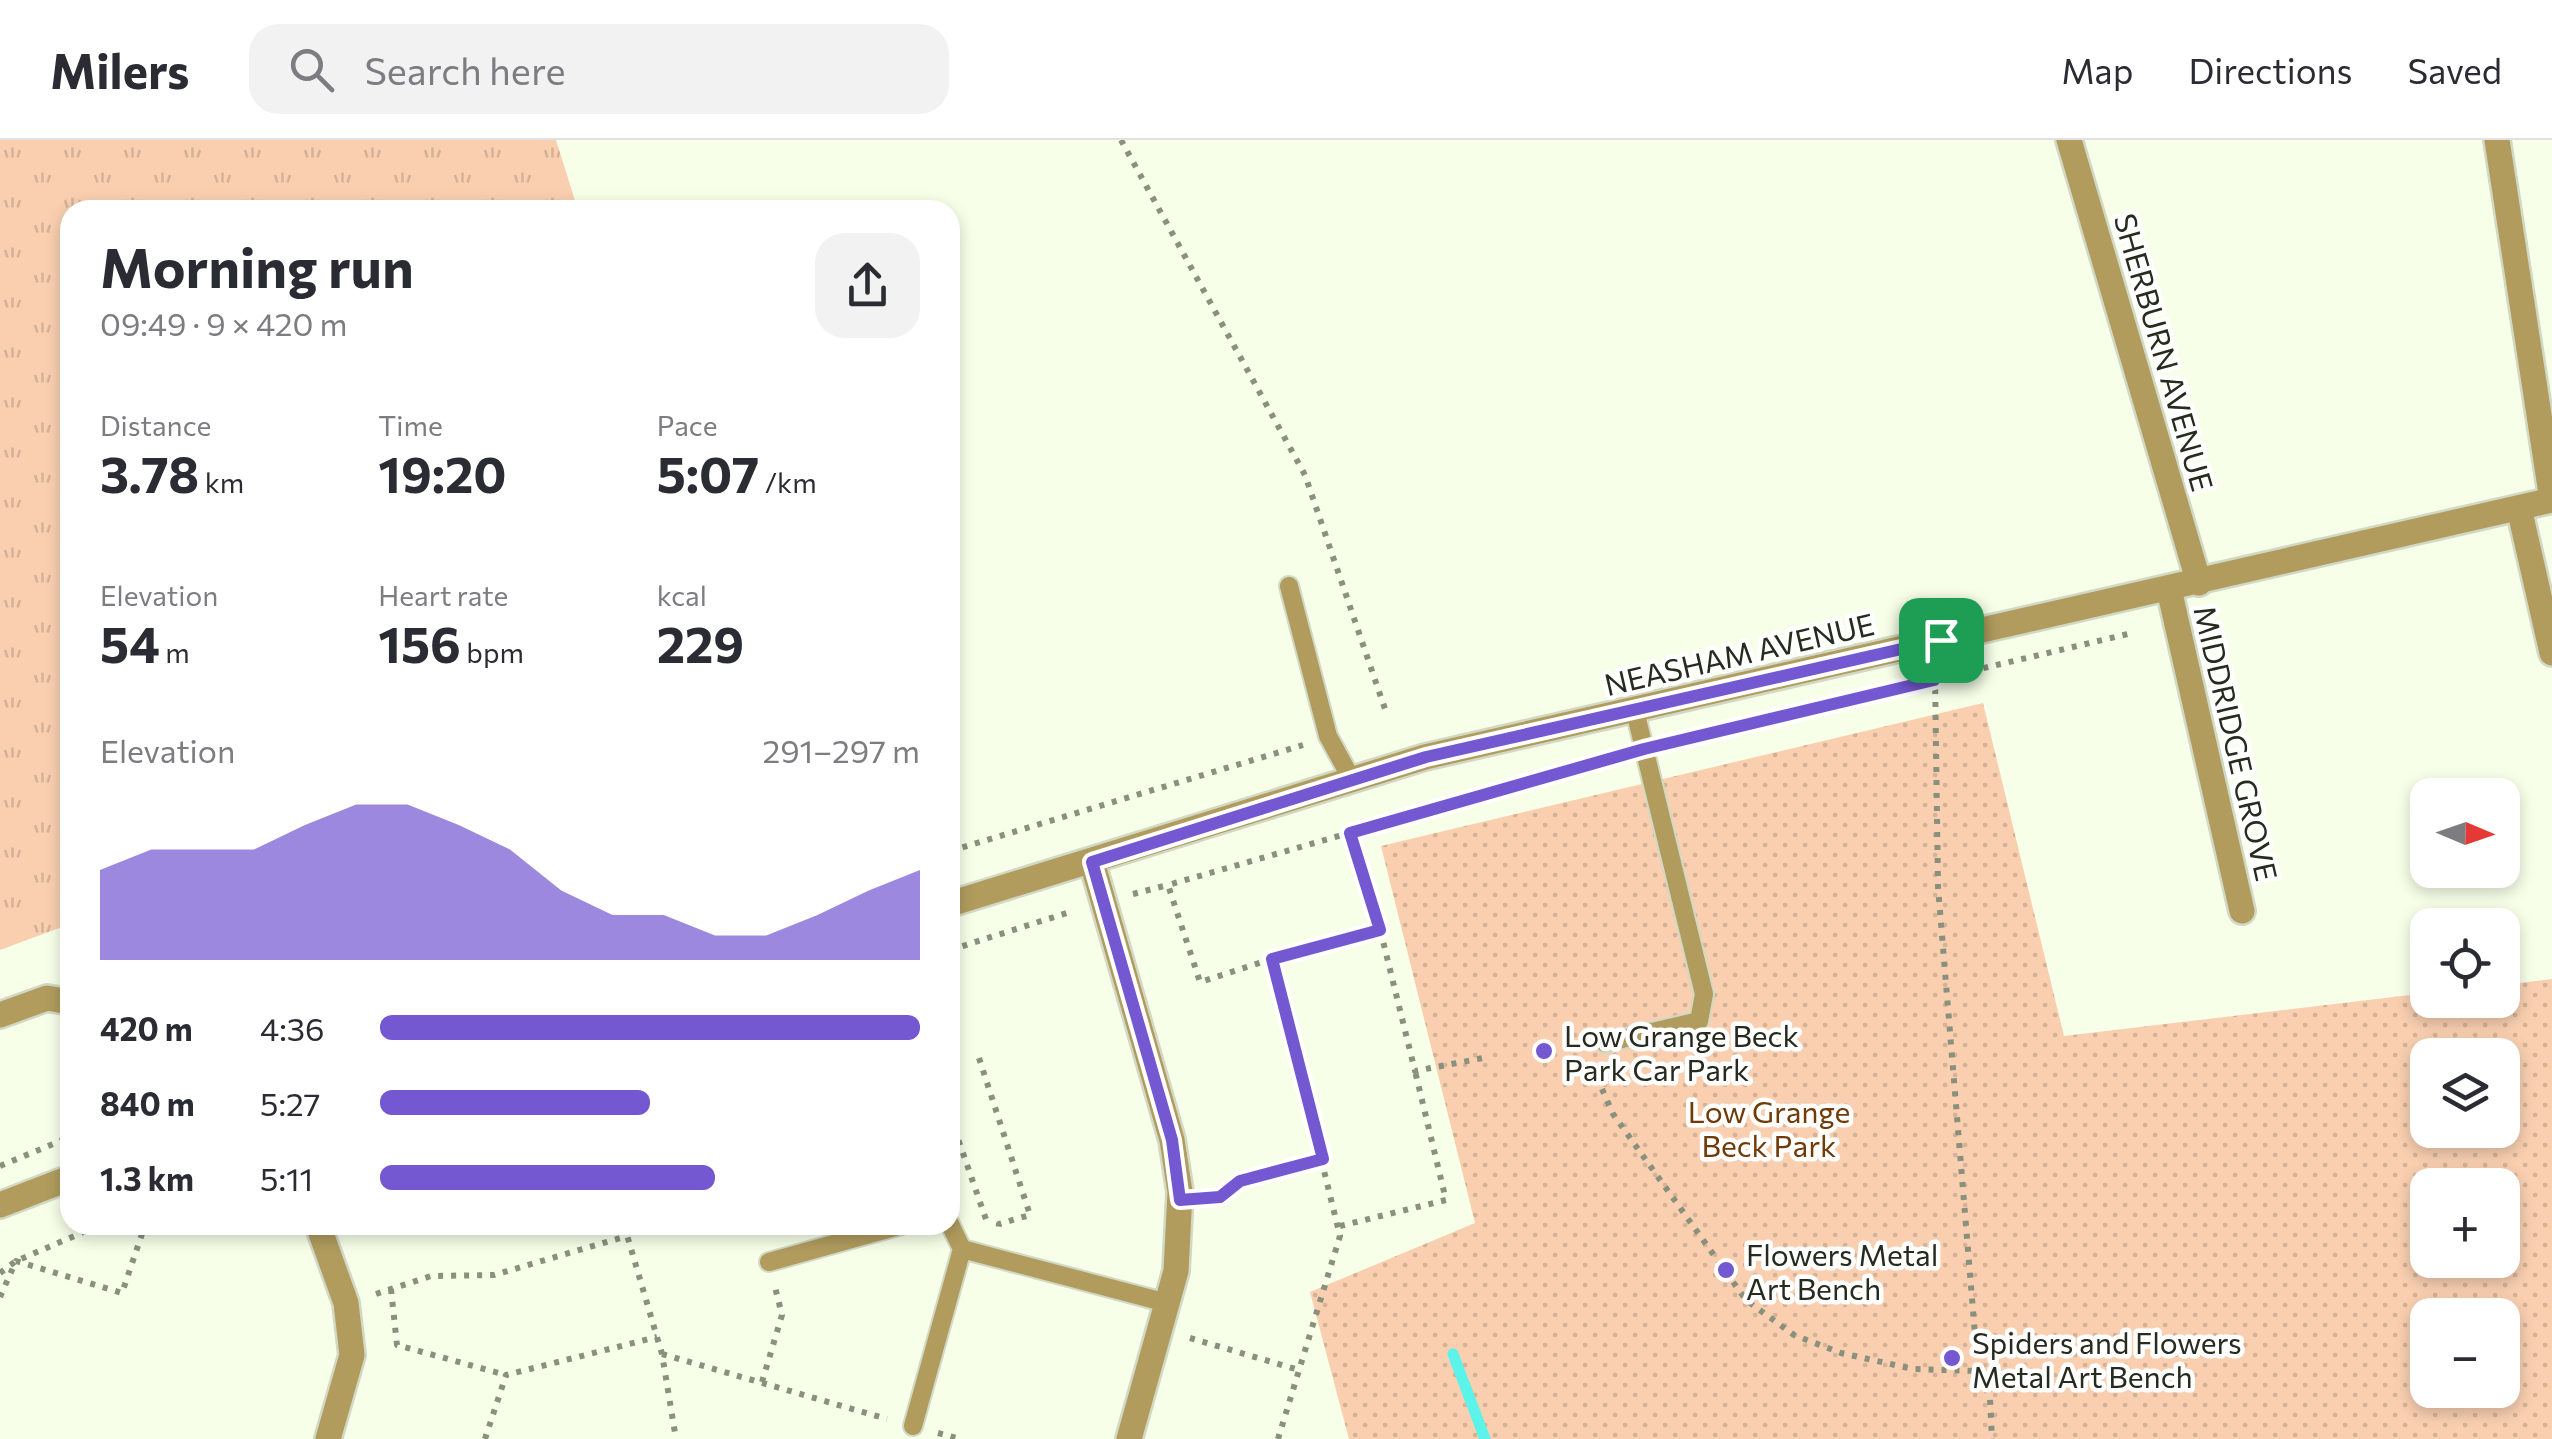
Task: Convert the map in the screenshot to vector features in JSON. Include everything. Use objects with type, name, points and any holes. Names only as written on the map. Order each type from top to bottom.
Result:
[{"type":"street","name":"SHERBURN AVENUE","points":[[2068,140],[2199,582]]},
{"type":"street","points":[[2497,140],[2552,500]]},
{"type":"street","name":"NEASHAM AVENUE","points":[[960,901],[1426,757],[2552,500]]},
{"type":"street","points":[[2518,508],[2552,653]]},
{"type":"street","name":"MIDDRIDGE GROVE","points":[[2170,590],[2242,911]]},
{"type":"street","points":[[1092,862],[1172,1140],[1180,1200],[1176,1271],[1129,1439]]},
{"type":"street","points":[[0,1015],[47,998],[60,1000]]},
{"type":"street","points":[[0,1206],[60,1182]]},
{"type":"street","points":[[322,1235],[346,1303],[352,1356],[328,1439]]},
{"type":"lane","points":[[1289,586],[1328,736],[1352,780]]},
{"type":"lane","points":[[1606,1043],[1699,1021],[1704,994],[1635,711]]},
{"type":"lane","points":[[769,1262],[866,1235]]},
{"type":"lane","points":[[913,1426],[962,1249],[955,1235]]},
{"type":"lane","points":[[962,1249],[1168,1303]]},
{"type":"path","points":[[1121,140],[1305,475],[1385,709]]},
{"type":"path","points":[[960,947],[1104,902],[1644,749],[2177,622]]},
{"type":"path","points":[[1941,640],[1934,680],[1938,887],[1978,1371],[1990,1398],[1992,1439]]},
{"type":"path","points":[[960,848],[1328,736]]},
{"type":"path","points":[[1340,1226],[1446,1200],[1380,930],[1350,833]]},
{"type":"path","points":[[1168,884],[1200,982],[1380,930]]},
{"type":"path","points":[[1272,959],[1340,1226],[1278,1439]]},
{"type":"path","points":[[960,1152],[986,1225],[1030,1215],[980,1058]]},
{"type":"path","points":[[1415,1071],[1483,1058]]},
{"type":"path","points":[[1602,1089],[1613,1114],[1746,1300],[1794,1335],[1841,1353],[1913,1369],[1978,1371]]},
{"type":"path","points":[[0,1166],[60,1141]]},
{"type":"path","points":[[1180,1200],[1220,1197],[1240,1181],[1323,1159]]},
{"type":"path","points":[[992,1256],[999,1224]]},
{"type":"path","points":[[0,1272],[77,1235]]},
{"type":"path","points":[[16,1262],[122,1293],[142,1235]]},
{"type":"path","points":[[346,1303],[431,1276],[494,1276],[627,1236],[662,1354],[676,1439]]},
{"type":"path","points":[[0,1297],[16,1262]]},
{"type":"path","points":[[762,1382],[782,1314],[769,1262]]},
{"type":"path","points":[[391,1289],[396,1345],[506,1375],[657,1337]]},
{"type":"path","points":[[1160,1330],[1299,1370]]},
{"type":"path","points":[[662,1354],[913,1426]]},
{"type":"path","points":[[486,1439],[506,1375]]},
{"type":"green space","points":[[0,140],[556,140],[575,200],[60,200],[60,928],[0,950]]},
{"type":"green space","name":"Low Grange Beck Park","points":[[1983,703],[2064,1036],[2410,995],[2410,1018],[2520,1018],[2520,983],[2552,979],[2552,1439],[1349,1439],[1310,1292],[1475,1223],[1381,846]]},
{"type":"waterway","points":[[1453,1354],[1485,1439]]},
{"type":"place","name":"Low Grange Beck Park Car Park","points":[[1544,1051]]},
{"type":"place","name":"Flowers Metal Art Bench","points":[[1726,1270]]},
{"type":"place","name":"Spiders and Flowers Metal Art Bench","points":[[1952,1358]]},
{"type":"route","points":[[1941,640],[1934,680],[1644,749],[1350,833],[1380,930],[1272,959],[1323,1159],[1240,1181],[1220,1197],[1180,1200],[1172,1140],[1092,862],[1426,757],[1941,640]]}]
